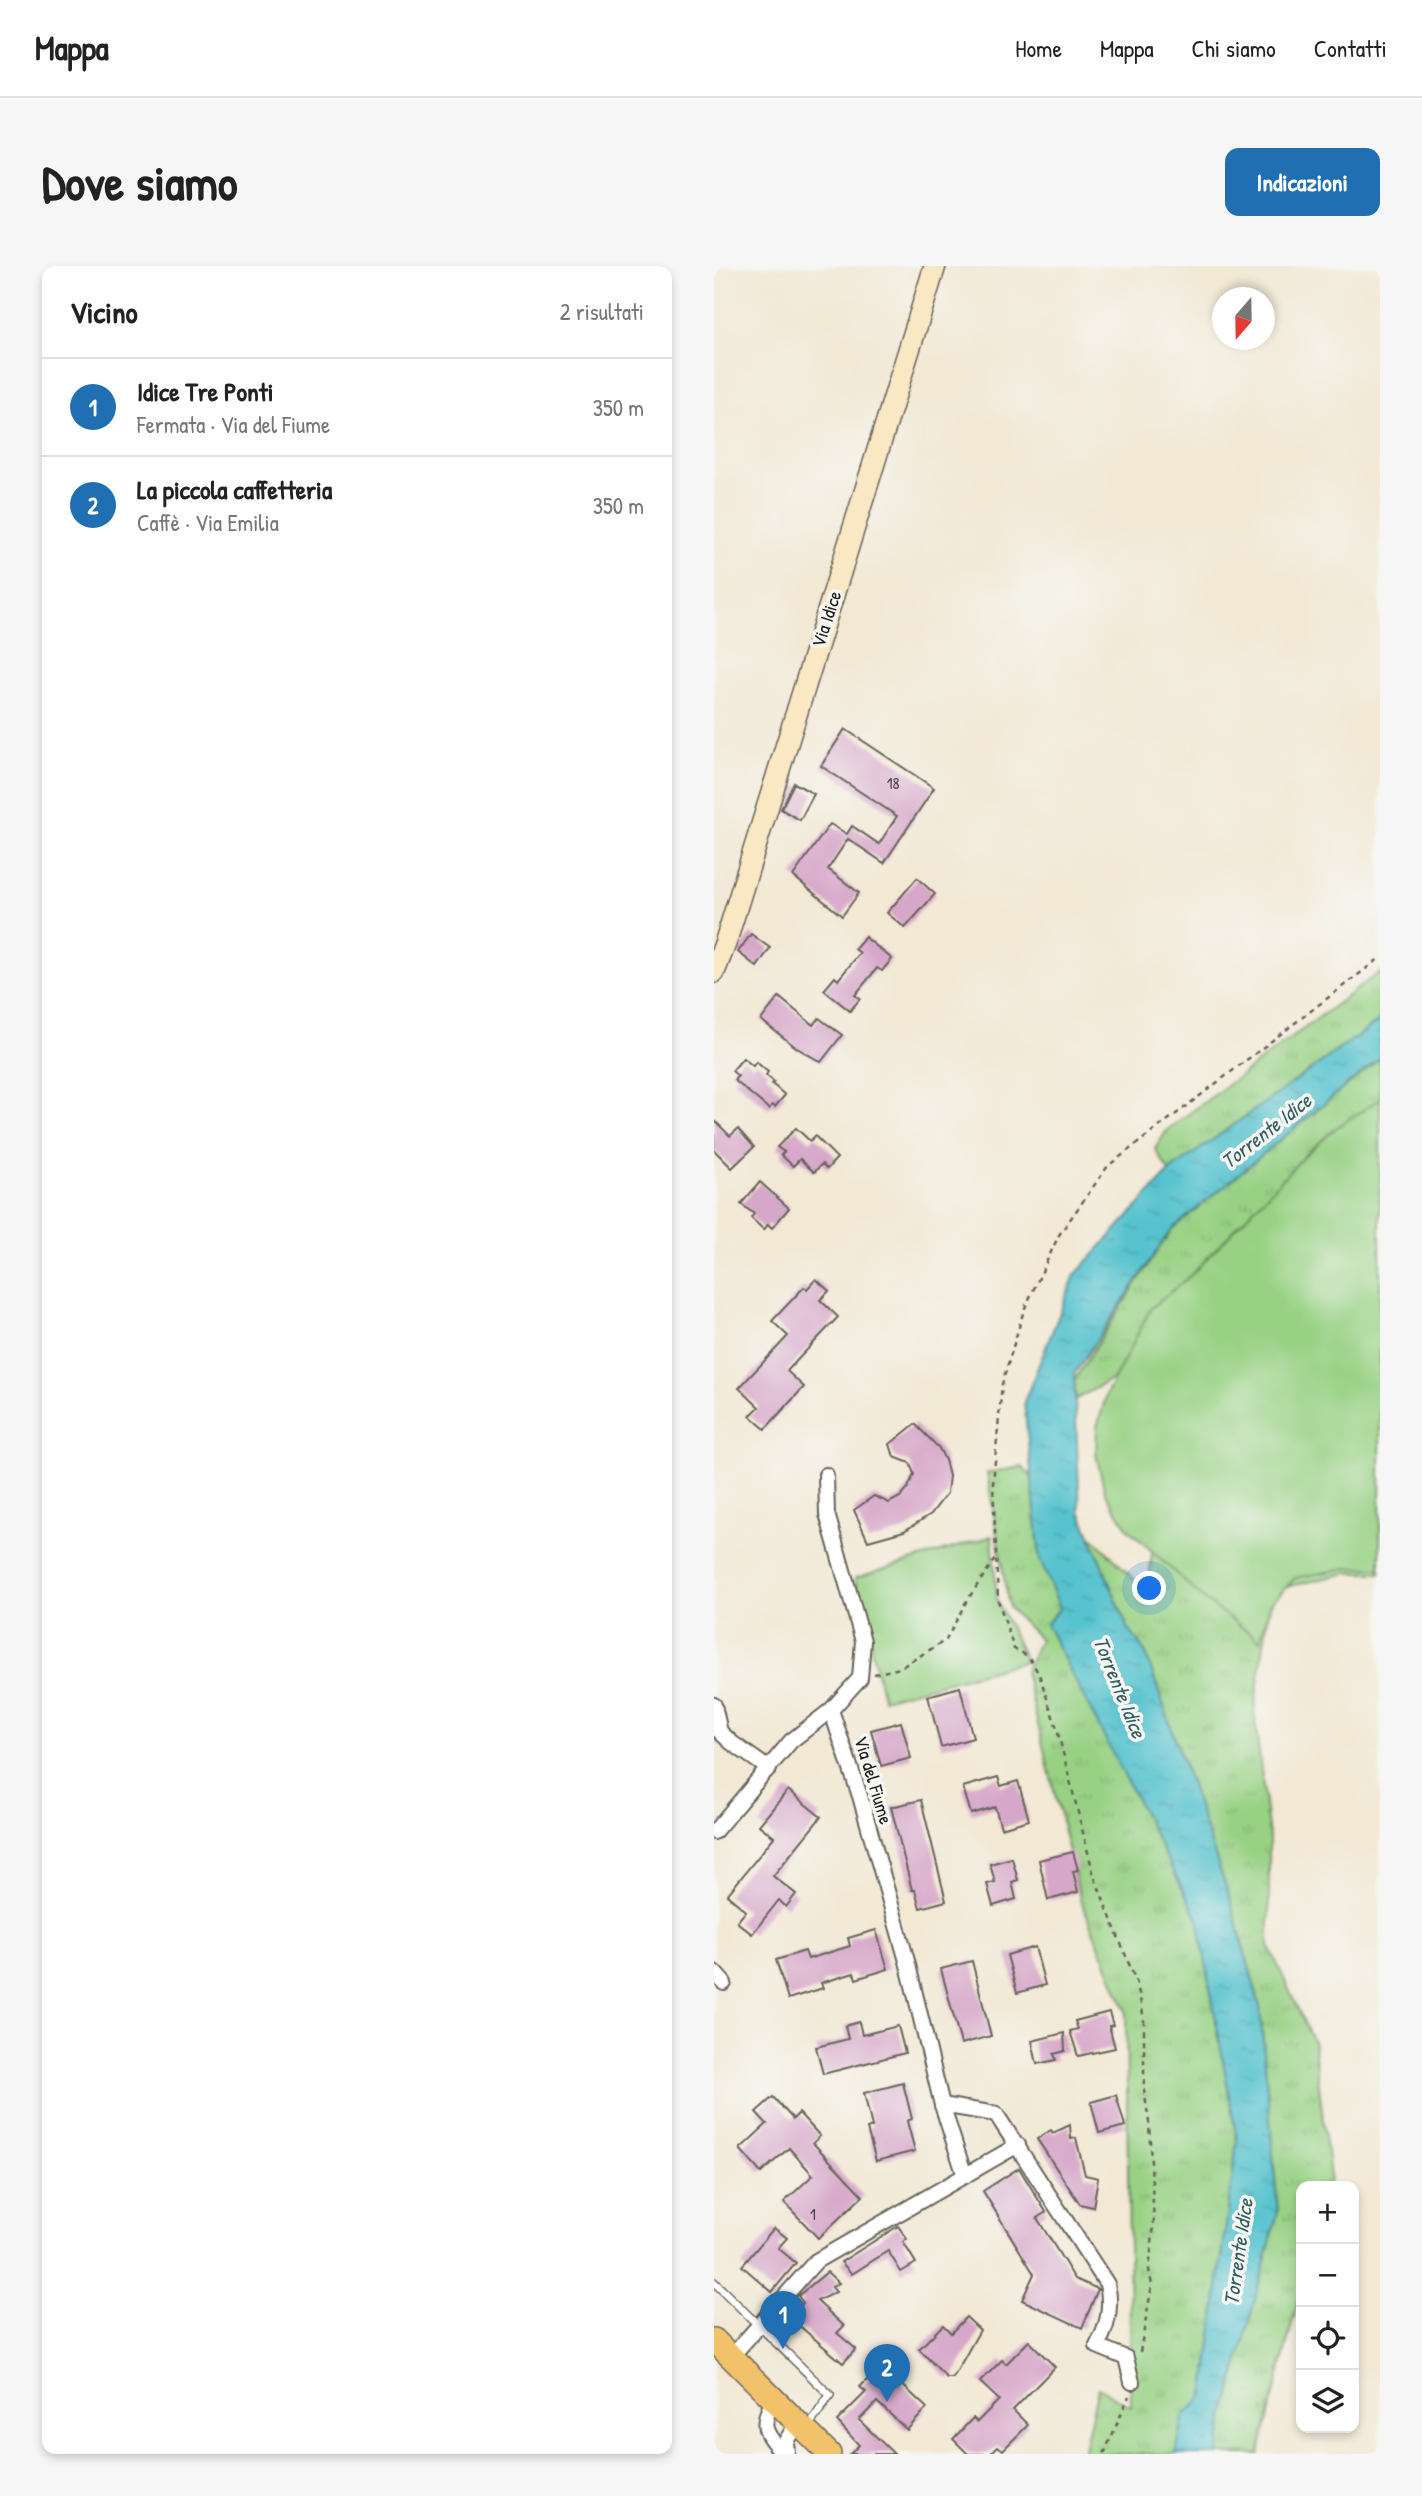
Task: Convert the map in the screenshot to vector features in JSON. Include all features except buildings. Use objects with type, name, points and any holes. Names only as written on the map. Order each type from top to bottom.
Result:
[{"type":"main road","name":"Via Idice","points":[[714,972],[830,610],[935,266]]},
{"type":"main road","points":[[714,2340],[829,2454]]},
{"type":"street","points":[[714,1832],[792,1741],[831,1710],[860,1678],[863,1641],[827,1514],[826,1475]]},
{"type":"street","points":[[714,1706],[720,1732],[769,1769]]},
{"type":"street","name":"Via del Fiume","points":[[831,1710],[860,1796],[907,1961],[942,2105],[965,2176]]},
{"type":"street","points":[[942,2105],[996,2115],[1018,2145],[1107,2284],[1111,2301],[1103,2336],[1097,2346],[1126,2358],[1132,2382]]},
{"type":"street","points":[[732,2357],[816,2261],[1018,2145]]},
{"type":"street","points":[[774,2399],[766,2413],[766,2432],[785,2454]]},
{"type":"street","points":[[785,2454],[786,2441],[801,2426]]},
{"type":"lane","points":[[714,2282],[830,2395],[801,2426]]},
{"type":"path","points":[[1104,2454],[1132,2382],[1152,2285],[1149,2270],[1154,2225],[1149,2122],[1144,2089],[1144,2019],[1137,1984],[1094,1876],[1057,1728],[1039,1674],[1028,1657],[1014,1649],[999,1600],[993,1483],[1002,1384],[1024,1310],[1059,1235],[1108,1166],[1380,958]]},
{"type":"path","points":[[860,1678],[900,1668],[946,1640],[966,1602],[997,1556]]},
{"type":"green space","points":[[1380,972],[1380,1573],[1348,1573],[1272,1590],[1254,1711],[1269,1836],[1269,1946],[1314,2044],[1330,2177],[1329,2181],[1296,2181],[1296,2309],[1259,2454],[1083,2454],[1098,2387],[1131,2407],[1126,2011],[1081,1901],[1025,1672],[1040,1639],[1009,1608],[987,1473],[1022,1467],[1148,1593],[1172,1347],[1076,1399],[1073,1382],[1188,1203],[1155,1149],[1167,1130]]},
{"type":"green space","points":[[1380,1099],[1380,1568],[1347,1568],[1295,1578],[1271,1603],[1260,1640],[1206,1601],[1128,1529],[1105,1492],[1096,1454],[1097,1427],[1107,1393],[1151,1308],[1191,1275],[1305,1155],[1337,1127]]},
{"type":"green space","points":[[992,1536],[997,1601],[1026,1661],[883,1699],[855,1578]]},
{"type":"water","name":"Torrente Idice","points":[[1380,1020],[1380,1058],[1171,1230],[1074,1374],[1080,1511],[1127,1626],[1146,1654],[1230,1899],[1260,2006],[1278,2212],[1224,2418],[1218,2454],[1176,2454],[1183,2417],[1204,2396],[1237,2140],[1198,1919],[1046,1624],[1060,1608],[1040,1560],[1024,1402],[1075,1275],[1172,1169]]},
{"type":"place","name":"Idice Tre Ponti","points":[[783,2349]]},
{"type":"place","name":"La piccola caffetteria","points":[[887,2402]]}]
